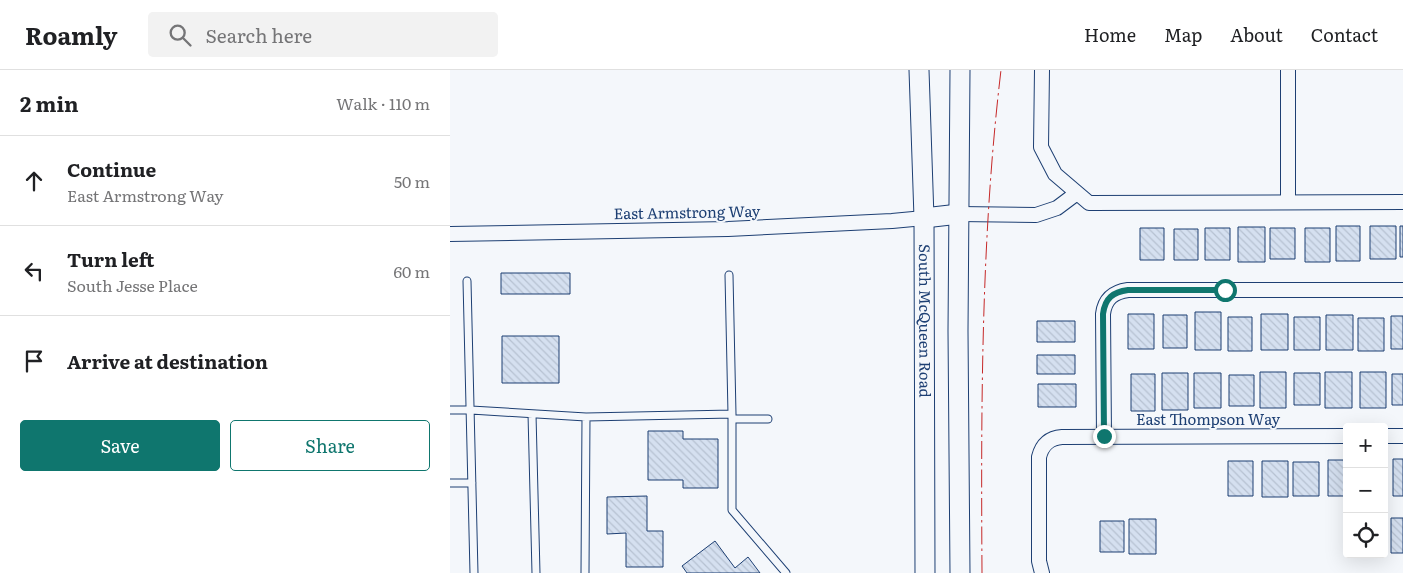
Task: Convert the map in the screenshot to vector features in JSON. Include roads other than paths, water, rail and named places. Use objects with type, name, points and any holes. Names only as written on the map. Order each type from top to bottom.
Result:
[{"type":"main road","name":"South McQueen Road","points":[[919,70],[924,218],[925,573]]},
{"type":"main road","points":[[960,70],[960,573]]},
{"type":"main road","points":[[924,218],[959,214]]},
{"type":"street","points":[[1042,70],[1041,147],[1055,174],[1089,203],[1403,202]]},
{"type":"street","points":[[1288,70],[1288,202]]},
{"type":"street","points":[[959,214],[1036,215],[1057,208],[1078,193]]},
{"type":"street","name":"East Armstrong Way","points":[[450,234],[728,229],[924,218]]},
{"type":"street","points":[[1104,436],[1103,314],[1105,304],[1110,297],[1118,292],[1128,290],[1403,290]]},
{"type":"street","name":"East Thompson Way","points":[[1042,573],[1039,561],[1039,463],[1044,446],[1047,442],[1057,437],[1343,436]]},
{"type":"street","points":[[1388,436],[1403,436]]},
{"type":"lane","points":[[729,275],[732,510],[786,573]]},
{"type":"lane","points":[[467,281],[474,573]]},
{"type":"lane","points":[[450,410],[586,417],[732,416],[768,419]]},
{"type":"lane","points":[[532,414],[536,573]]},
{"type":"lane","points":[[585,573],[586,417]]},
{"type":"lane","points":[[450,483],[472,482]]}]
